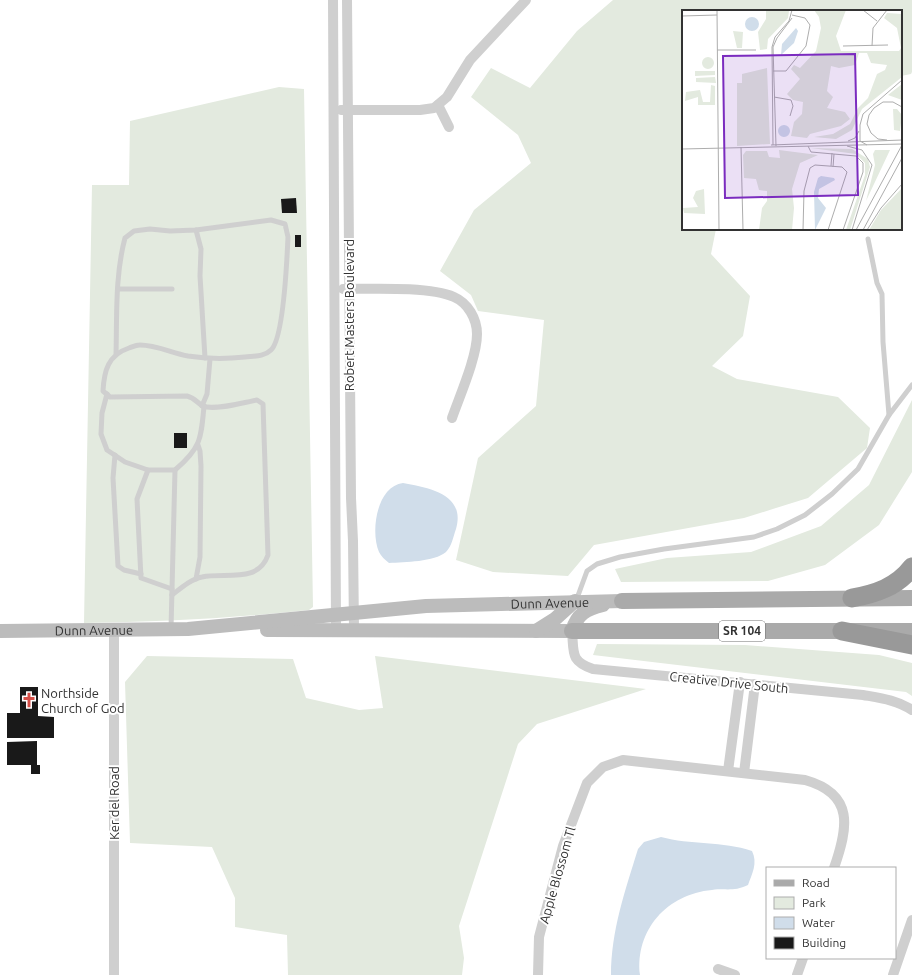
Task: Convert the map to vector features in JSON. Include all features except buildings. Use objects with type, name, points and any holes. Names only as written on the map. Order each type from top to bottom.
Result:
[{"type":"highway","points":[[852,598],[872,594],[886,588],[899,580],[912,567]]},
{"type":"highway","points":[[842,631],[912,645]]},
{"type":"main road","name":"Dunn Avenue","points":[[0,631],[171,630],[426,606],[622,601],[912,598]]},
{"type":"main road","points":[[572,631],[575,621],[581,614],[591,608],[622,601]]},
{"type":"main road","points":[[536,631],[555,620],[575,602]]},
{"type":"main road","name":"Dunn Avenue","points":[[188,629],[912,631]]},
{"type":"street","name":"Robert Masters Boulevard","points":[[333,0],[336,630]]},
{"type":"street","name":"Robert Masters Boulevard","points":[[347,0],[349,289],[354,630]]},
{"type":"street","points":[[334,110],[420,110],[434,108],[447,97],[470,60],[526,0]]},
{"type":"street","points":[[438,104],[449,127]]},
{"type":"street","points":[[335,290],[349,289],[436,292],[455,297],[467,306],[476,327],[475,349],[452,418]]},
{"type":"street","name":"Ker del Road","points":[[114,630],[114,975]]},
{"type":"street","name":"Creative Drive South","points":[[572,631],[575,659],[580,664],[593,669],[863,695],[888,699],[904,704],[912,710]]},
{"type":"street","points":[[728,771],[740,682]]},
{"type":"street","points":[[744,773],[755,684]]},
{"type":"street","name":"Apple Blossom Tl","points":[[538,975],[539,937],[563,846],[587,783],[603,767],[623,760],[805,780],[821,785],[836,797],[843,812],[846,826],[844,841],[834,867]]},
{"type":"street","points":[[893,975],[912,920]]},
{"type":"street","points":[[797,975],[803,959]]},
{"type":"street","points":[[718,969],[735,975]]},
{"type":"lane","points":[[116,355],[118,289],[121,252],[125,238],[134,232],[150,229],[170,231],[196,230],[271,220],[285,224],[288,237],[283,316],[279,334],[272,350],[263,355],[207,359],[139,345],[122,350],[116,355],[110,359],[104,375],[103,391],[110,397],[187,396],[195,398],[203,406],[211,407],[257,400],[263,404],[268,555],[262,566],[250,573],[238,576],[211,576],[196,579],[172,592]]},
{"type":"lane","points":[[196,230],[201,249],[200,276],[207,359],[207,394],[203,406],[198,445],[201,466],[200,557],[196,579]]},
{"type":"lane","points":[[868,239],[877,283],[882,294],[889,415]]},
{"type":"lane","points":[[118,289],[172,289]]},
{"type":"lane","points":[[575,602],[587,571],[597,564],[620,557],[664,549],[754,537],[776,529],[805,515],[832,494],[858,469],[889,415],[912,385]]},
{"type":"lane","points":[[106,394],[102,413],[101,434],[107,450],[126,462],[148,470],[175,470],[190,457],[198,445]]},
{"type":"lane","points":[[115,455],[113,478],[118,566],[124,570],[141,574]]},
{"type":"lane","points":[[148,470],[137,500],[141,578],[172,592]]},
{"type":"lane","points":[[171,630],[175,470]]},
{"type":"green space","points":[[613,0],[912,0],[912,72],[911,74],[902,76],[902,10],[682,10],[682,230],[716,230],[711,254],[750,296],[743,336],[712,366],[737,379],[838,397],[870,428],[867,448],[808,498],[744,518],[594,545],[568,576],[493,572],[456,560],[478,458],[536,406],[544,320],[478,311],[471,295],[440,271],[474,210],[531,163],[518,135],[471,97],[491,68],[530,88],[577,31]]},
{"type":"green space","points":[[279,87],[304,89],[313,607],[309,610],[281,613],[168,621],[84,623],[92,185],[129,185],[130,121]]},
{"type":"green space","points":[[912,400],[912,472],[879,525],[825,565],[768,581],[621,582],[615,569],[667,558],[751,552],[821,526],[869,485]]},
{"type":"green space","points":[[597,644],[745,645],[879,655],[912,663],[912,696],[906,692],[593,655]]},
{"type":"green space","points":[[147,656],[293,659],[306,698],[359,710],[383,708],[375,656],[646,689],[537,724],[518,744],[459,926],[464,958],[462,975],[288,975],[287,935],[235,927],[235,898],[212,847],[130,843],[125,682]]},
{"type":"water","points":[[403,483],[424,487],[443,495],[450,500],[456,508],[458,517],[456,529],[450,547],[441,555],[427,560],[389,563],[379,552],[375,533],[378,511],[387,492],[394,486]]},
{"type":"water","points":[[661,837],[730,846],[752,851],[754,855],[754,868],[751,877],[748,885],[743,887],[734,889],[717,889],[696,893],[681,899],[668,907],[657,917],[649,929],[643,943],[640,959],[640,975],[611,975],[613,943],[616,927],[638,849],[644,842]]},
{"type":"place","name":"Northside Church of God","points":[[29,700]]}]
